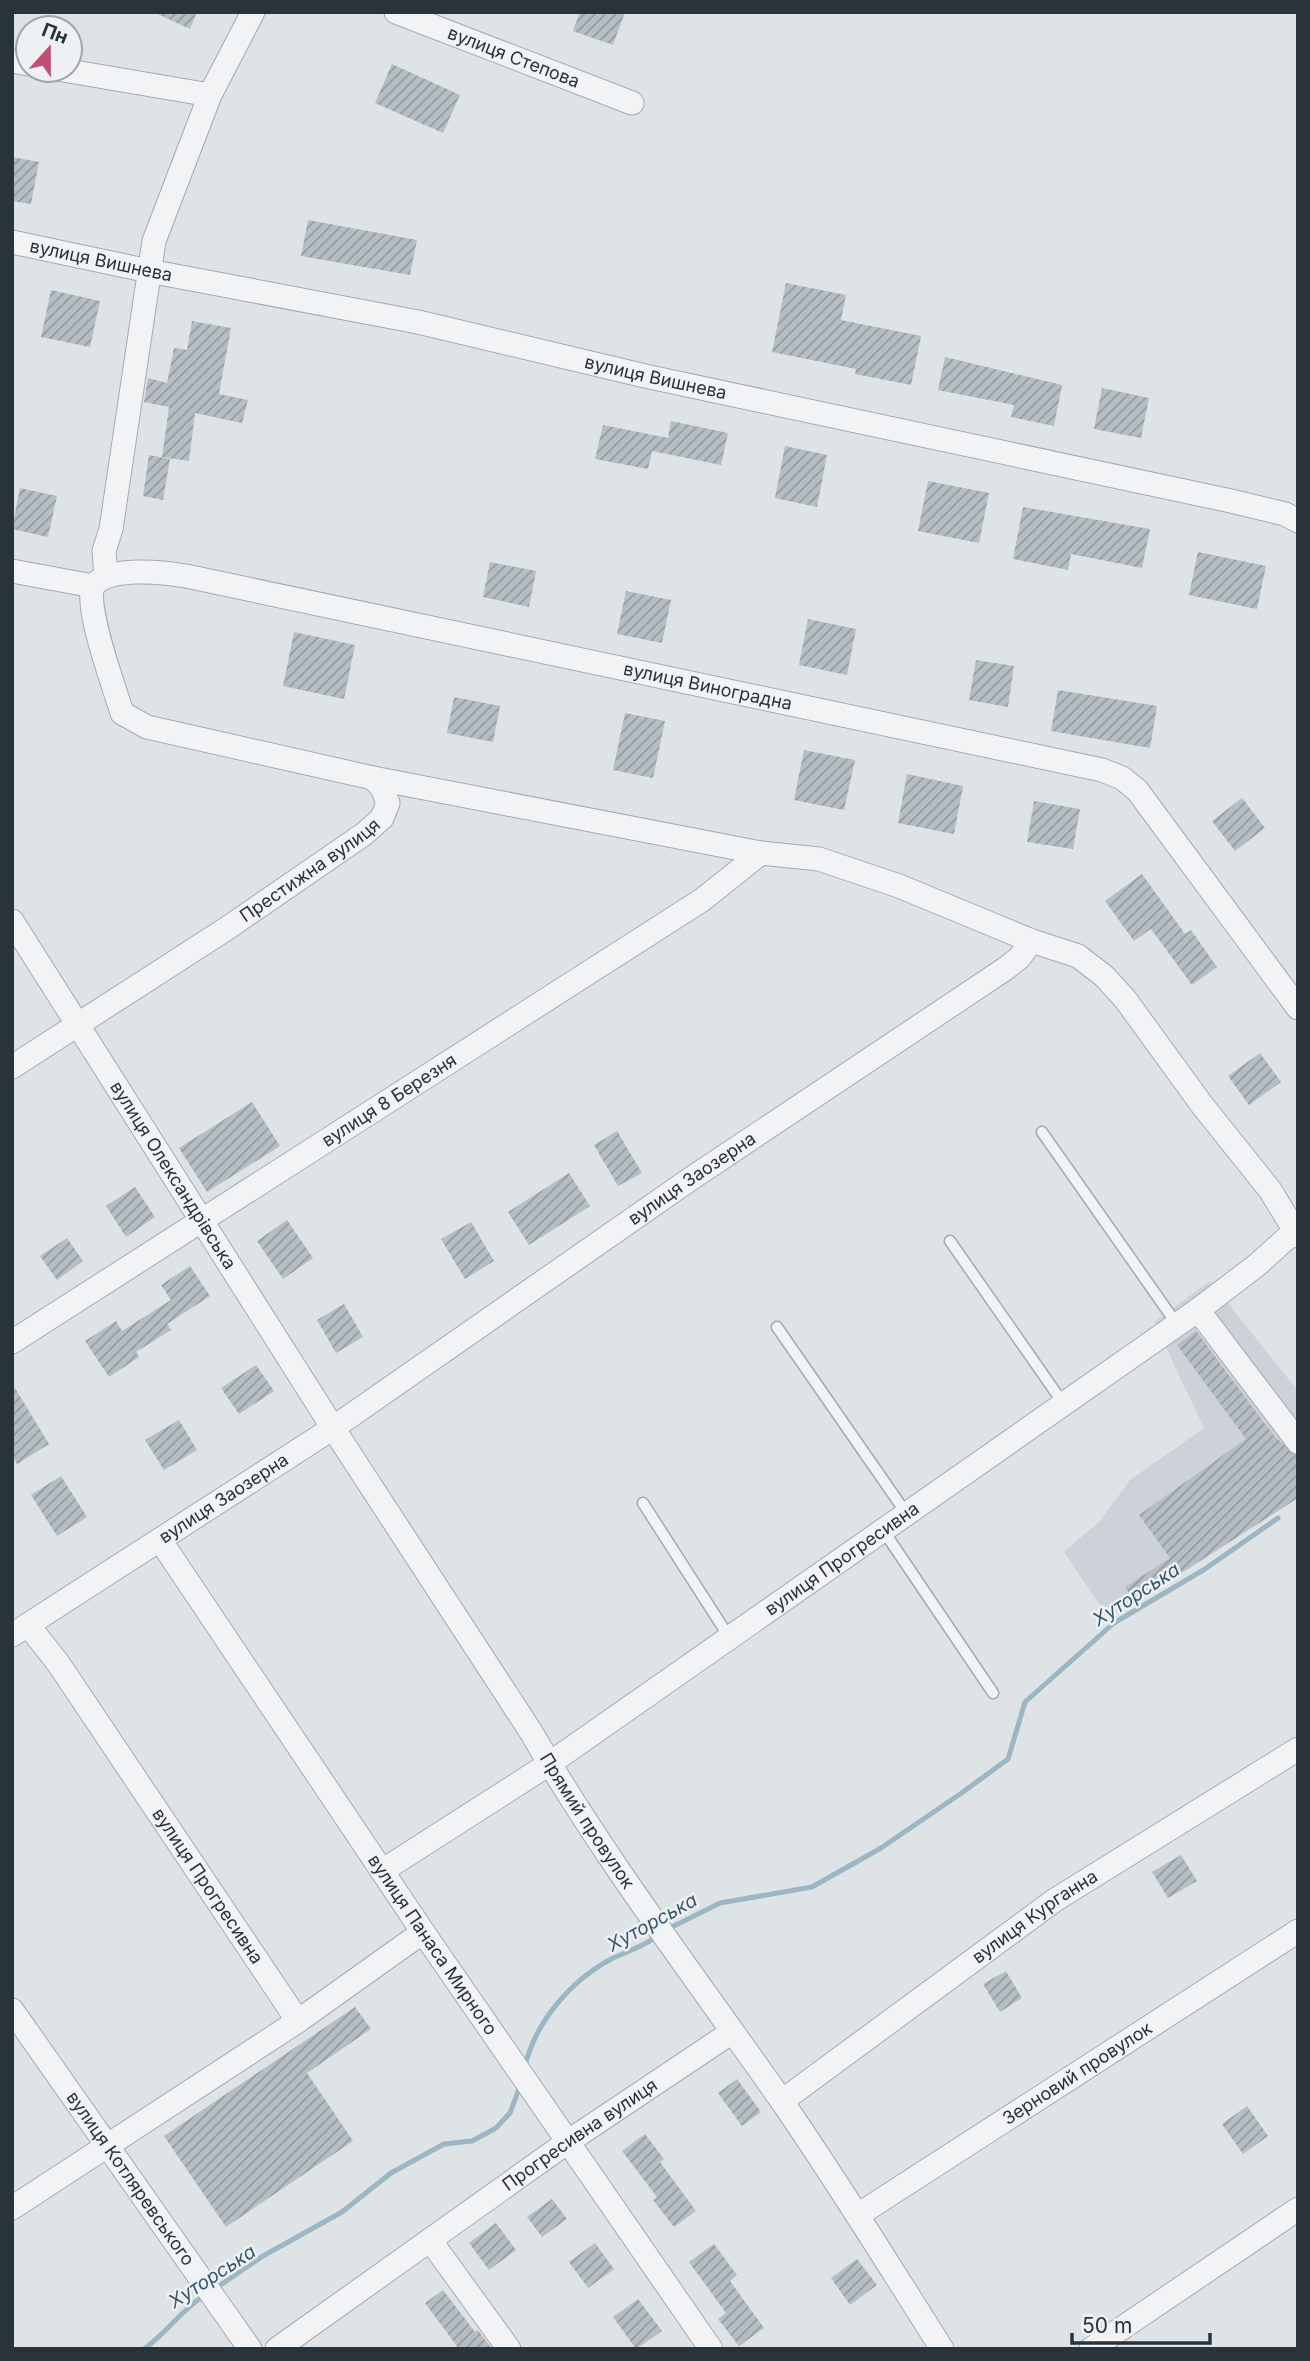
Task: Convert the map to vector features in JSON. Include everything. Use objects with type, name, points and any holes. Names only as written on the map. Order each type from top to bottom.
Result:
[{"type":"street","points":[[253,12],[211,95],[162,215],[149,271],[111,529],[92,601],[97,628],[122,713],[146,727],[373,778],[761,853],[820,859],[899,886],[1032,941],[1078,956],[1104,976],[1125,999],[1202,1105],[1270,1190],[1297,1232]]},
{"type":"street","name":"вулиця Степова","points":[[396,12],[632,103]]},
{"type":"street","points":[[84,74],[211,95]]},
{"type":"street","name":"вулиця Вишнева","points":[[12,242],[418,322],[645,376],[1231,501],[1285,514],[1298,522]]},
{"type":"street","name":"вулиця Виноградна","points":[[12,570],[99,581],[164,572],[186,576],[1102,770],[1122,778],[1137,790],[1298,1008]]},
{"type":"street","name":"Престижна вулиця","points":[[12,1068],[364,834],[382,818],[388,803],[382,788],[373,778]]},
{"type":"street","name":"вулиця 8 Березня","points":[[12,1342],[702,900],[761,853]]},
{"type":"street","name":"вулиця Олександрівська","points":[[12,922],[203,1219],[333,1428]]},
{"type":"street","name":"вулиця Заозерна","points":[[20,1630],[333,1428],[689,1180],[1005,969],[1032,941]]},
{"type":"street","name":"вулиця Прогресивна","points":[[383,1871],[549,1764],[1198,1310],[1297,1232]]},
{"type":"street","points":[[1198,1310],[1298,1442]]},
{"type":"street","name":"Прямий провулок","points":[[333,1428],[531,1732],[549,1764],[662,1934],[782,2101],[942,2349]]},
{"type":"street","name":"вулиця Панаса Мирного","points":[[160,1540],[423,1932],[524,2074],[711,2349]]},
{"type":"street","name":"вулиця Прогресивна","points":[[20,1630],[58,1663],[298,2021]]},
{"type":"street","name":"вулиця Курганна","points":[[782,2101],[1055,1900],[1298,1749]]},
{"type":"street","name":"Зерновий провулок","points":[[858,2215],[1298,1931]]},
{"type":"street","points":[[12,2208],[110,2147],[298,2021],[423,1932]]},
{"type":"street","name":"вулиця Котляревського","points":[[12,2010],[250,2349]]},
{"type":"street","name":"Прогресивна вулиця","points":[[277,2349],[569,2141],[732,2032]]},
{"type":"street","points":[[1091,2349],[1298,2209]]},
{"type":"street","points":[[430,2239],[509,2349]]},
{"type":"lane","points":[[1042,1132],[1177,1323]]},
{"type":"lane","points":[[950,1241],[1063,1403]]},
{"type":"lane","points":[[777,1327],[906,1513]]},
{"type":"lane","points":[[643,1503],[729,1637]]},
{"type":"lane","points":[[882,1529],[993,1693]]},
{"type":"shaded area","points":[[1210,1281],[1298,1391],[1298,1501],[1295,1498],[1108,1617],[1064,1552],[1100,1521],[1130,1480],[1204,1428],[1154,1322]]},
{"type":"building","points":[[153,12],[197,12],[190,29]]},
{"type":"building","points":[[580,12],[625,12],[613,45],[573,31]]},
{"type":"building","points":[[392,64],[460,95],[443,133],[375,103]]},
{"type":"building","points":[[12,157],[39,162],[31,204],[12,201]]},
{"type":"building","points":[[308,220],[417,240],[410,275],[301,256]]},
{"type":"building","points":[[786,283],[846,295],[841,320],[921,336],[911,385],[855,374],[856,369],[772,352]]},
{"type":"building","points":[[51,290],[100,301],[90,347],[41,337]]},
{"type":"building","points":[[192,321],[231,328],[219,394],[248,400],[242,423],[195,413],[189,461],[162,457],[169,407],[144,402],[148,378],[167,383],[174,348],[187,350]]},
{"type":"building","points":[[945,357],[1062,385],[1054,426],[1011,417],[1014,405],[938,390]]},
{"type":"building","points":[[1102,388],[1149,398],[1141,438],[1094,429]]},
{"type":"building","points":[[671,421],[728,433],[721,465],[652,451],[648,469],[595,459],[603,425],[668,438]]},
{"type":"building","points":[[785,446],[827,455],[817,507],[775,498]]},
{"type":"building","points":[[149,455],[170,459],[163,500],[143,496]]},
{"type":"building","points":[[928,481],[989,493],[979,543],[918,531]]},
{"type":"building","points":[[20,488],[57,496],[48,537],[12,529]]},
{"type":"building","points":[[1023,507],[1150,529],[1142,568],[1071,554],[1068,570],[1013,559]]},
{"type":"building","points":[[1198,552],[1266,566],[1257,609],[1189,595]]},
{"type":"building","points":[[490,562],[536,571],[529,607],[483,597]]},
{"type":"building","points":[[626,591],[671,600],[662,643],[617,634]]},
{"type":"building","points":[[808,619],[856,629],[847,675],[799,665]]},
{"type":"building","points":[[294,632],[355,645],[344,699],[283,686]]},
{"type":"building","points":[[976,660],[1014,666],[1008,707],[969,700]]},
{"type":"building","points":[[1058,690],[1157,706],[1150,748],[1051,731]]},
{"type":"building","points":[[454,697],[500,706],[493,742],[447,733]]},
{"type":"building","points":[[625,713],[665,721],[653,778],[613,770]]},
{"type":"building","points":[[804,750],[855,760],[844,810],[794,800]]},
{"type":"building","points":[[907,774],[963,786],[954,834],[898,823]]},
{"type":"building","points":[[1242,798],[1265,828],[1235,851],[1212,821]]},
{"type":"building","points":[[1034,801],[1080,809],[1073,849],[1027,842]]},
{"type":"building","points":[[1142,874],[1185,934],[1191,930],[1217,967],[1192,985],[1151,929],[1134,941],[1105,901]]},
{"type":"building","points":[[1260,1053],[1281,1082],[1249,1105],[1228,1076]]},
{"type":"building","points":[[252,1102],[280,1146],[207,1192],[179,1148]]},
{"type":"building","points":[[617,1131],[642,1173],[618,1186],[594,1145]]},
{"type":"building","points":[[569,1173],[590,1206],[529,1245],[508,1212]]},
{"type":"building","points":[[135,1187],[155,1217],[126,1237],[106,1206]]},
{"type":"building","points":[[287,1220],[313,1258],[283,1279],[257,1241]]},
{"type":"building","points":[[471,1222],[494,1261],[465,1279],[441,1239]]},
{"type":"building","points":[[67,1238],[83,1261],[57,1280],[40,1256]]},
{"type":"building","points":[[190,1266],[210,1296],[167,1324],[171,1330],[136,1352],[139,1357],[109,1377],[85,1341],[116,1321],[122,1331],[171,1300],[161,1285]]},
{"type":"building","points":[[344,1304],[363,1337],[336,1353],[317,1320]]},
{"type":"building","points":[[1196,1331],[1274,1436],[1298,1457],[1298,1498],[1135,1603],[1125,1587],[1170,1558],[1139,1515],[1246,1439],[1177,1345]]},
{"type":"building","points":[[256,1365],[274,1391],[239,1414],[221,1388]]},
{"type":"building","points":[[12,1383],[49,1444],[17,1464],[12,1456]]},
{"type":"building","points":[[179,1420],[197,1450],[164,1470],[145,1440]]},
{"type":"building","points":[[61,1476],[87,1517],[57,1536],[31,1495]]},
{"type":"building","points":[[1181,1855],[1197,1881],[1168,1898],[1152,1872]]},
{"type":"building","points":[[1006,1971],[1022,1998],[1000,2012],[983,1984]]},
{"type":"building","points":[[355,2007],[371,2029],[307,2073],[353,2141],[226,2227],[164,2136]]},
{"type":"building","points":[[737,2079],[761,2112],[742,2126],[718,2093]]},
{"type":"building","points":[[1247,2106],[1268,2136],[1243,2154],[1222,2124]]},
{"type":"building","points":[[645,2134],[664,2159],[660,2162],[696,2211],[674,2227],[653,2200],[657,2197],[622,2151]]},
{"type":"building","points":[[552,2199],[567,2219],[542,2237],[527,2217]]},
{"type":"building","points":[[496,2223],[516,2250],[489,2270],[469,2243]]},
{"type":"building","points":[[595,2243],[614,2269],[588,2288],[569,2262]]},
{"type":"building","points":[[714,2244],[737,2275],[730,2281],[764,2328],[739,2346],[718,2319],[726,2313],[689,2262]]},
{"type":"building","points":[[857,2259],[877,2285],[850,2305],[831,2278]]},
{"type":"building","points":[[443,2290],[475,2332],[478,2330],[492,2349],[459,2349],[425,2303]]},
{"type":"building","points":[[638,2299],[662,2331],[636,2349],[613,2317]]},
{"type":"waterway","name":"Хуторська","points":[[668,1929],[720,1903],[812,1887],[881,1848],[1008,1759],[1025,1702],[1114,1623],[1205,1569],[1278,1518]]},
{"type":"waterway","name":"Хуторська","points":[[525,2066],[537,2033],[557,2003],[570,1990],[598,1967],[657,1936]]},
{"type":"waterway","name":"Хуторська","points":[[216,2288],[263,2256],[342,2212],[391,2173],[444,2144],[472,2141],[496,2128],[510,2113],[520,2086]]},
{"type":"waterway","name":"Хуторська","points":[[144,2349],[205,2295]]}]
